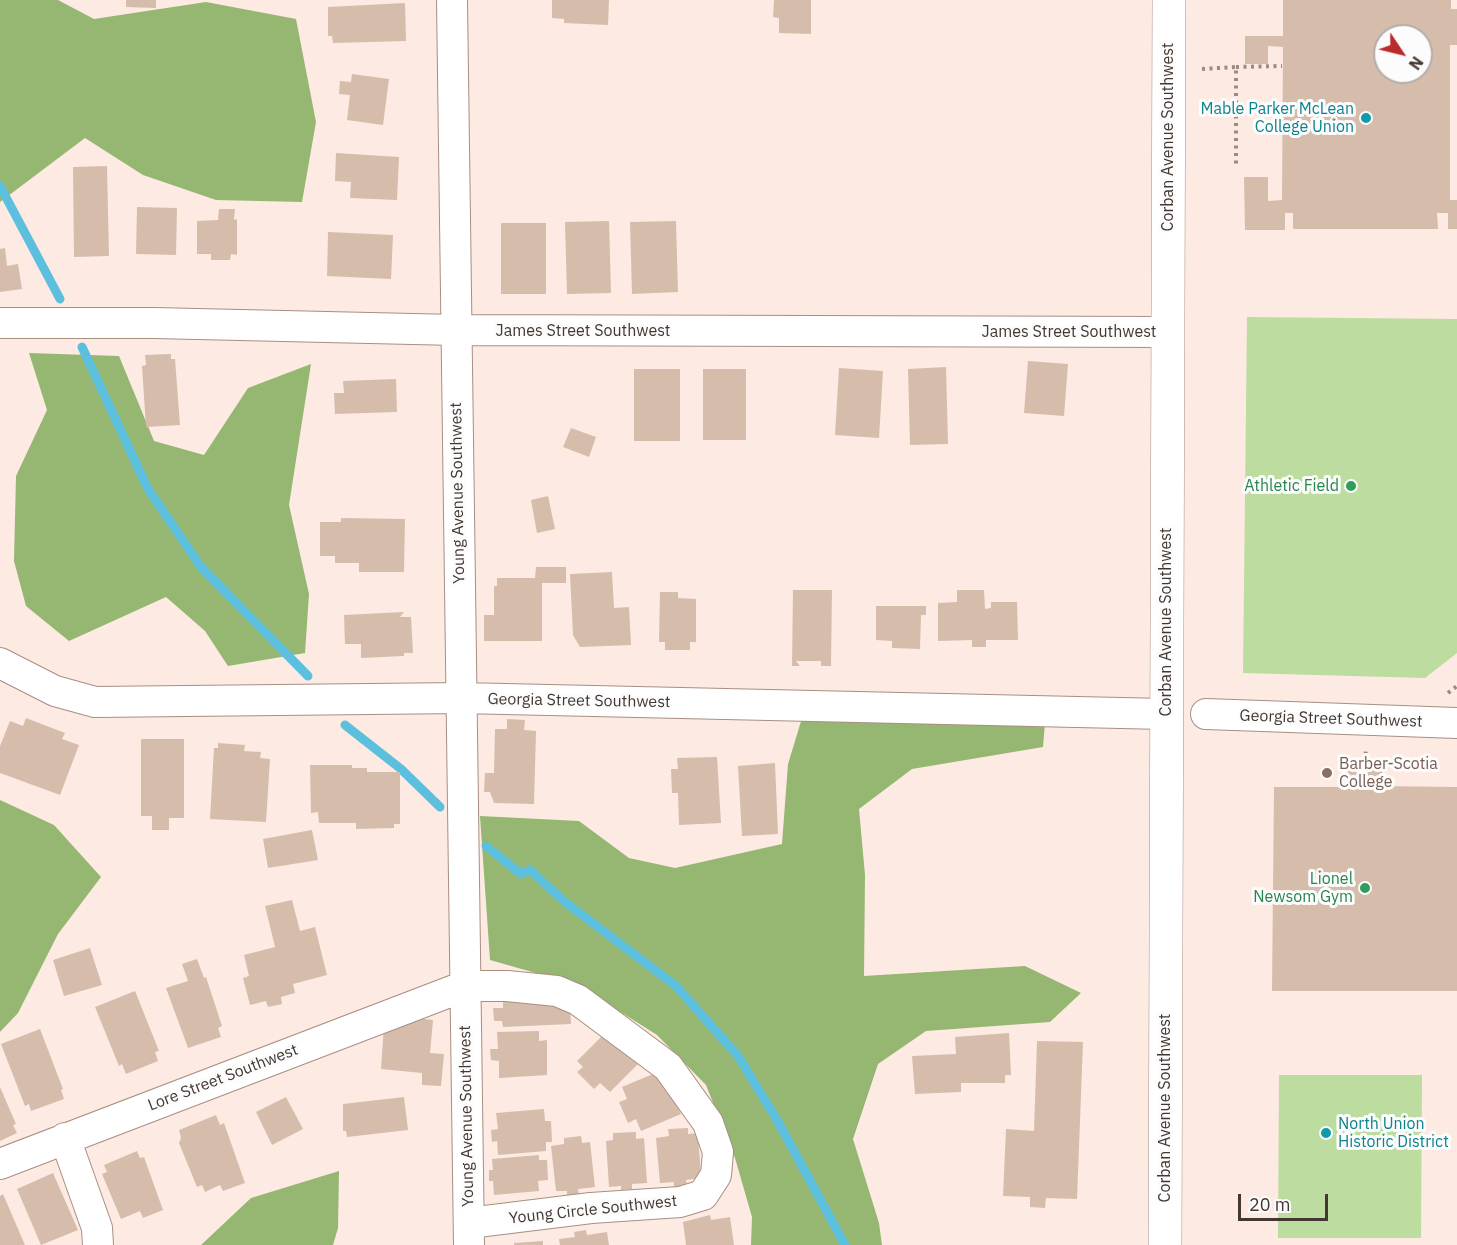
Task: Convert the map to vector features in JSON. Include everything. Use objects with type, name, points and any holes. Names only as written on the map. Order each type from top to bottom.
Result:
[{"type":"street","name":"Young Avenue Southwest","points":[[452,0],[460,698],[456,990],[469,1234]]},
{"type":"street","name":"Corban Avenue Southwest","points":[[1165,1245],[1166,333],[1169,0]]},
{"type":"street","name":"James Street Southwest","points":[[0,323],[154,323],[456,330],[1166,333]]},
{"type":"street","name":"Georgia Street Southwest","points":[[0,663],[55,691],[95,702],[460,698],[1165,714]]},
{"type":"street","name":"Georgia Street Southwest","points":[[1206,714],[1457,723]]},
{"type":"street","name":"Young Circle Southwest","points":[[456,990],[507,986],[557,991],[578,1000],[668,1067],[708,1123],[718,1152],[716,1175],[703,1195],[680,1202],[591,1208],[469,1234]]},
{"type":"street","name":"Lore Street Southwest","points":[[0,1164],[65,1137],[456,990]]},
{"type":"street","points":[[65,1137],[97,1228],[98,1245]]},
{"type":"path","points":[[1202,69],[1282,66]]},
{"type":"path","points":[[1236,68],[1236,165]]},
{"type":"green space","points":[[0,0],[58,0],[94,19],[206,2],[296,19],[316,122],[302,202],[216,200],[143,175],[85,138],[0,202]]},
{"type":"green space","name":"Athletic Field","points":[[1247,317],[1457,319],[1457,653],[1425,678],[1243,673]]},
{"type":"green space","points":[[29,353],[119,356],[154,441],[204,455],[248,388],[311,364],[289,505],[309,594],[305,653],[228,666],[205,631],[166,597],[69,641],[26,606],[14,561],[16,476],[47,410]]},
{"type":"green space","points":[[802,718],[1045,723],[1043,747],[912,769],[859,809],[865,875],[864,976],[1025,966],[1081,993],[1050,1022],[926,1031],[878,1064],[853,1139],[879,1223],[882,1245],[751,1245],[752,1217],[735,1158],[706,1085],[657,1035],[578,985],[490,960],[480,816],[579,821],[629,858],[675,868],[782,844],[788,764]]},
{"type":"green space","points":[[0,800],[54,825],[101,877],[58,934],[18,1013],[0,1032]]},
{"type":"green space","points":[[1279,1075],[1422,1075],[1421,1238],[1278,1238]]},
{"type":"green space","points":[[339,1171],[338,1228],[333,1245],[201,1245],[251,1198]]},
{"type":"building","points":[[126,0],[156,0],[156,8],[126,7]]},
{"type":"building","points":[[552,0],[609,0],[608,25],[564,23],[564,19],[552,18]]},
{"type":"building","points":[[774,0],[811,0],[811,34],[779,33],[779,18],[773,17]]},
{"type":"building","name":"Mable Parker McLean College Union","points":[[1283,0],[1451,0],[1451,9],[1457,9],[1457,45],[1450,45],[1450,200],[1457,200],[1457,229],[1448,229],[1448,213],[1437,213],[1438,229],[1293,229],[1293,213],[1285,213],[1285,230],[1245,230],[1244,177],[1268,177],[1268,201],[1282,200],[1283,47],[1268,46],[1268,64],[1245,64],[1245,36],[1283,36]]},
{"type":"building","points":[[405,3],[406,41],[333,43],[332,36],[328,36],[328,7]]},
{"type":"building","points":[[352,74],[389,79],[383,125],[347,120],[350,95],[339,94],[340,81],[351,82]]},
{"type":"building","points":[[336,153],[399,157],[397,200],[350,198],[351,182],[335,181]]},
{"type":"building","points":[[107,166],[109,256],[74,257],[73,167]]},
{"type":"building","points":[[137,207],[177,208],[176,255],[136,254]]},
{"type":"building","points":[[219,209],[235,209],[237,255],[231,254],[230,260],[211,260],[211,254],[197,254],[197,221],[218,220]]},
{"type":"building","points":[[609,221],[611,293],[567,294],[565,222]]},
{"type":"building","points":[[676,221],[678,292],[632,294],[630,222]]},
{"type":"building","points":[[501,223],[546,223],[546,294],[501,294]]},
{"type":"building","points":[[328,232],[393,235],[391,279],[327,276]]},
{"type":"building","points":[[5,248],[7,266],[18,264],[22,289],[0,292],[0,249]]},
{"type":"building","points":[[171,354],[171,359],[175,359],[180,425],[146,427],[142,366],[146,365],[145,355]]},
{"type":"building","points":[[1028,361],[1068,364],[1064,416],[1024,413]]},
{"type":"building","points":[[946,367],[948,444],[910,445],[908,369]]},
{"type":"building","points":[[839,368],[883,371],[879,438],[835,435]]},
{"type":"building","points":[[634,369],[680,369],[680,441],[634,441]]},
{"type":"building","points":[[703,369],[746,369],[746,440],[703,440]]},
{"type":"building","points":[[396,379],[397,412],[335,414],[334,393],[344,393],[343,381]]},
{"type":"building","points":[[571,428],[596,437],[589,457],[563,447]]},
{"type":"building","points":[[548,496],[555,529],[537,533],[531,500]]},
{"type":"building","points":[[341,518],[405,519],[404,572],[359,572],[359,563],[335,563],[335,556],[320,556],[320,522],[341,522]]},
{"type":"building","points":[[536,567],[566,567],[566,583],[542,583],[542,641],[484,641],[484,615],[494,615],[494,586],[497,586],[497,578],[535,578]]},
{"type":"building","points":[[612,572],[614,608],[629,607],[631,645],[580,647],[573,635],[570,574]]},
{"type":"building","points":[[793,590],[832,590],[831,666],[821,666],[821,661],[796,661],[800,666],[792,666]]},
{"type":"building","points":[[957,590],[984,590],[985,609],[991,608],[991,602],[1017,602],[1018,640],[986,640],[986,647],[972,647],[972,640],[938,641],[938,603],[957,602]]},
{"type":"building","points":[[660,592],[678,592],[678,598],[696,599],[696,642],[690,642],[690,650],[665,650],[665,642],[659,642]]},
{"type":"building","points":[[876,606],[926,606],[926,615],[921,615],[920,649],[892,648],[892,641],[876,640]]},
{"type":"building","points":[[404,612],[400,617],[411,617],[413,653],[404,653],[404,656],[361,658],[361,644],[345,644],[344,615]]},
{"type":"building","points":[[26,718],[65,733],[62,739],[79,745],[60,795],[0,773],[0,746],[10,721],[23,726]]},
{"type":"building","points":[[507,719],[525,720],[524,730],[536,731],[534,804],[494,803],[490,792],[484,792],[485,773],[494,773],[495,729],[507,729]]},
{"type":"building","points":[[141,739],[184,739],[184,818],[169,818],[169,830],[152,830],[152,816],[141,816]]},
{"type":"building","points":[[218,743],[245,745],[244,751],[261,752],[260,758],[270,759],[266,822],[210,819],[214,748],[218,748]]},
{"type":"building","points":[[717,757],[721,823],[679,825],[678,793],[672,793],[671,769],[678,769],[677,758]]},
{"type":"building","name":"Lionel Newsom Gym","points":[[1382,762],[1382,778],[1375,778],[1375,786],[1457,787],[1457,991],[1272,991],[1274,787],[1354,787],[1355,779],[1348,779],[1348,763]]},
{"type":"building","points":[[775,763],[778,834],[742,836],[738,766]]},
{"type":"building","points":[[310,765],[352,765],[352,768],[367,768],[367,772],[400,772],[400,824],[394,824],[394,828],[356,829],[356,823],[319,823],[318,812],[311,813]]},
{"type":"building","points":[[312,830],[318,860],[268,868],[263,839]]},
{"type":"building","points":[[292,900],[300,931],[315,927],[327,975],[293,984],[295,993],[281,997],[282,1004],[268,1007],[266,1001],[250,1005],[243,978],[249,976],[244,955],[275,947],[265,906]]},
{"type":"building","points":[[90,948],[102,985],[64,996],[53,960]]},
{"type":"building","points":[[197,959],[204,978],[206,977],[222,1026],[218,1028],[221,1037],[188,1048],[166,988],[188,981],[182,964]]},
{"type":"building","points":[[135,991],[159,1051],[155,1052],[158,1061],[126,1074],[122,1064],[119,1066],[95,1007]]},
{"type":"building","points":[[551,999],[570,1006],[571,1024],[503,1027],[502,1021],[494,1021],[493,1008],[503,1008],[503,1002]]},
{"type":"building","points":[[406,1017],[433,1020],[430,1053],[444,1054],[441,1086],[422,1085],[422,1073],[381,1069],[384,1024],[406,1026]]},
{"type":"building","points":[[40,1029],[63,1089],[61,1090],[64,1099],[31,1111],[29,1104],[25,1106],[1,1044]]},
{"type":"building","points":[[539,1031],[539,1041],[547,1040],[547,1075],[499,1078],[499,1061],[491,1060],[490,1049],[498,1049],[497,1032]]},
{"type":"building","points":[[607,1031],[640,1062],[610,1092],[600,1083],[594,1089],[577,1072],[583,1067],[577,1061]]},
{"type":"building","points":[[1009,1033],[1011,1075],[1005,1075],[1005,1083],[961,1083],[961,1092],[915,1094],[912,1056],[956,1054],[955,1037]]},
{"type":"building","points":[[1037,1041],[1083,1042],[1077,1199],[1046,1198],[1045,1208],[1030,1207],[1030,1197],[1003,1196],[1006,1129],[1034,1131]]},
{"type":"building","points":[[660,1071],[681,1114],[641,1131],[636,1119],[628,1123],[619,1102],[627,1099],[622,1087]]},
{"type":"building","points":[[0,1087],[16,1124],[13,1125],[17,1133],[0,1141]]},
{"type":"building","points":[[286,1097],[303,1129],[272,1145],[256,1112]]},
{"type":"building","points":[[404,1097],[408,1130],[347,1137],[346,1131],[343,1131],[343,1104]]},
{"type":"building","points":[[544,1109],[545,1121],[551,1121],[552,1142],[546,1142],[546,1151],[498,1155],[497,1141],[492,1142],[491,1130],[498,1129],[496,1113]]},
{"type":"building","points":[[216,1115],[220,1125],[224,1123],[245,1183],[223,1191],[220,1185],[205,1192],[202,1185],[197,1187],[179,1143],[181,1138],[179,1130]]},
{"type":"building","points":[[688,1128],[688,1134],[698,1133],[701,1178],[686,1180],[687,1186],[674,1187],[674,1182],[660,1183],[656,1138],[669,1136],[668,1129]]},
{"type":"building","points":[[636,1132],[636,1139],[644,1138],[647,1183],[632,1184],[632,1189],[621,1190],[621,1186],[609,1187],[606,1141],[613,1140],[613,1133]]},
{"type":"building","points":[[581,1136],[582,1143],[590,1142],[595,1187],[578,1189],[579,1194],[567,1195],[567,1191],[556,1191],[551,1146],[564,1144],[564,1138]]},
{"type":"building","points":[[137,1151],[140,1158],[144,1157],[163,1210],[143,1218],[140,1211],[121,1219],[102,1174],[107,1172],[104,1165]]},
{"type":"building","points":[[539,1155],[539,1160],[547,1160],[548,1180],[538,1181],[539,1191],[494,1195],[493,1181],[489,1181],[489,1170],[493,1170],[492,1159]]},
{"type":"building","points":[[53,1173],[78,1230],[41,1245],[17,1189]]},
{"type":"building","points":[[3,1194],[25,1245],[0,1245],[0,1196]]},
{"type":"building","points":[[710,1215],[711,1220],[730,1217],[734,1245],[686,1245],[683,1222]]},
{"type":"building","points":[[586,1230],[587,1235],[607,1232],[609,1245],[560,1245],[559,1239],[575,1237],[574,1232]]},
{"type":"building","points":[[543,1241],[543,1245],[514,1245],[514,1243]]},
{"type":"waterway","points":[[0,186],[60,299]]},
{"type":"waterway","points":[[82,347],[148,489],[201,567],[308,676]]},
{"type":"waterway","points":[[345,725],[401,769],[440,807]]},
{"type":"waterway","points":[[486,846],[521,874],[530,870],[565,902],[676,986],[738,1056],[777,1120],[845,1245]]},
{"type":"place","name":"Mable Parker McLean College Union","points":[[1366,118]]},
{"type":"place","name":"Athletic Field","points":[[1351,486]]},
{"type":"place","name":"Barber-Scotia College","points":[[1327,773]]},
{"type":"place","name":"Lionel Newsom Gym","points":[[1365,888]]},
{"type":"place","name":"North Union Historic District","points":[[1326,1133]]}]
